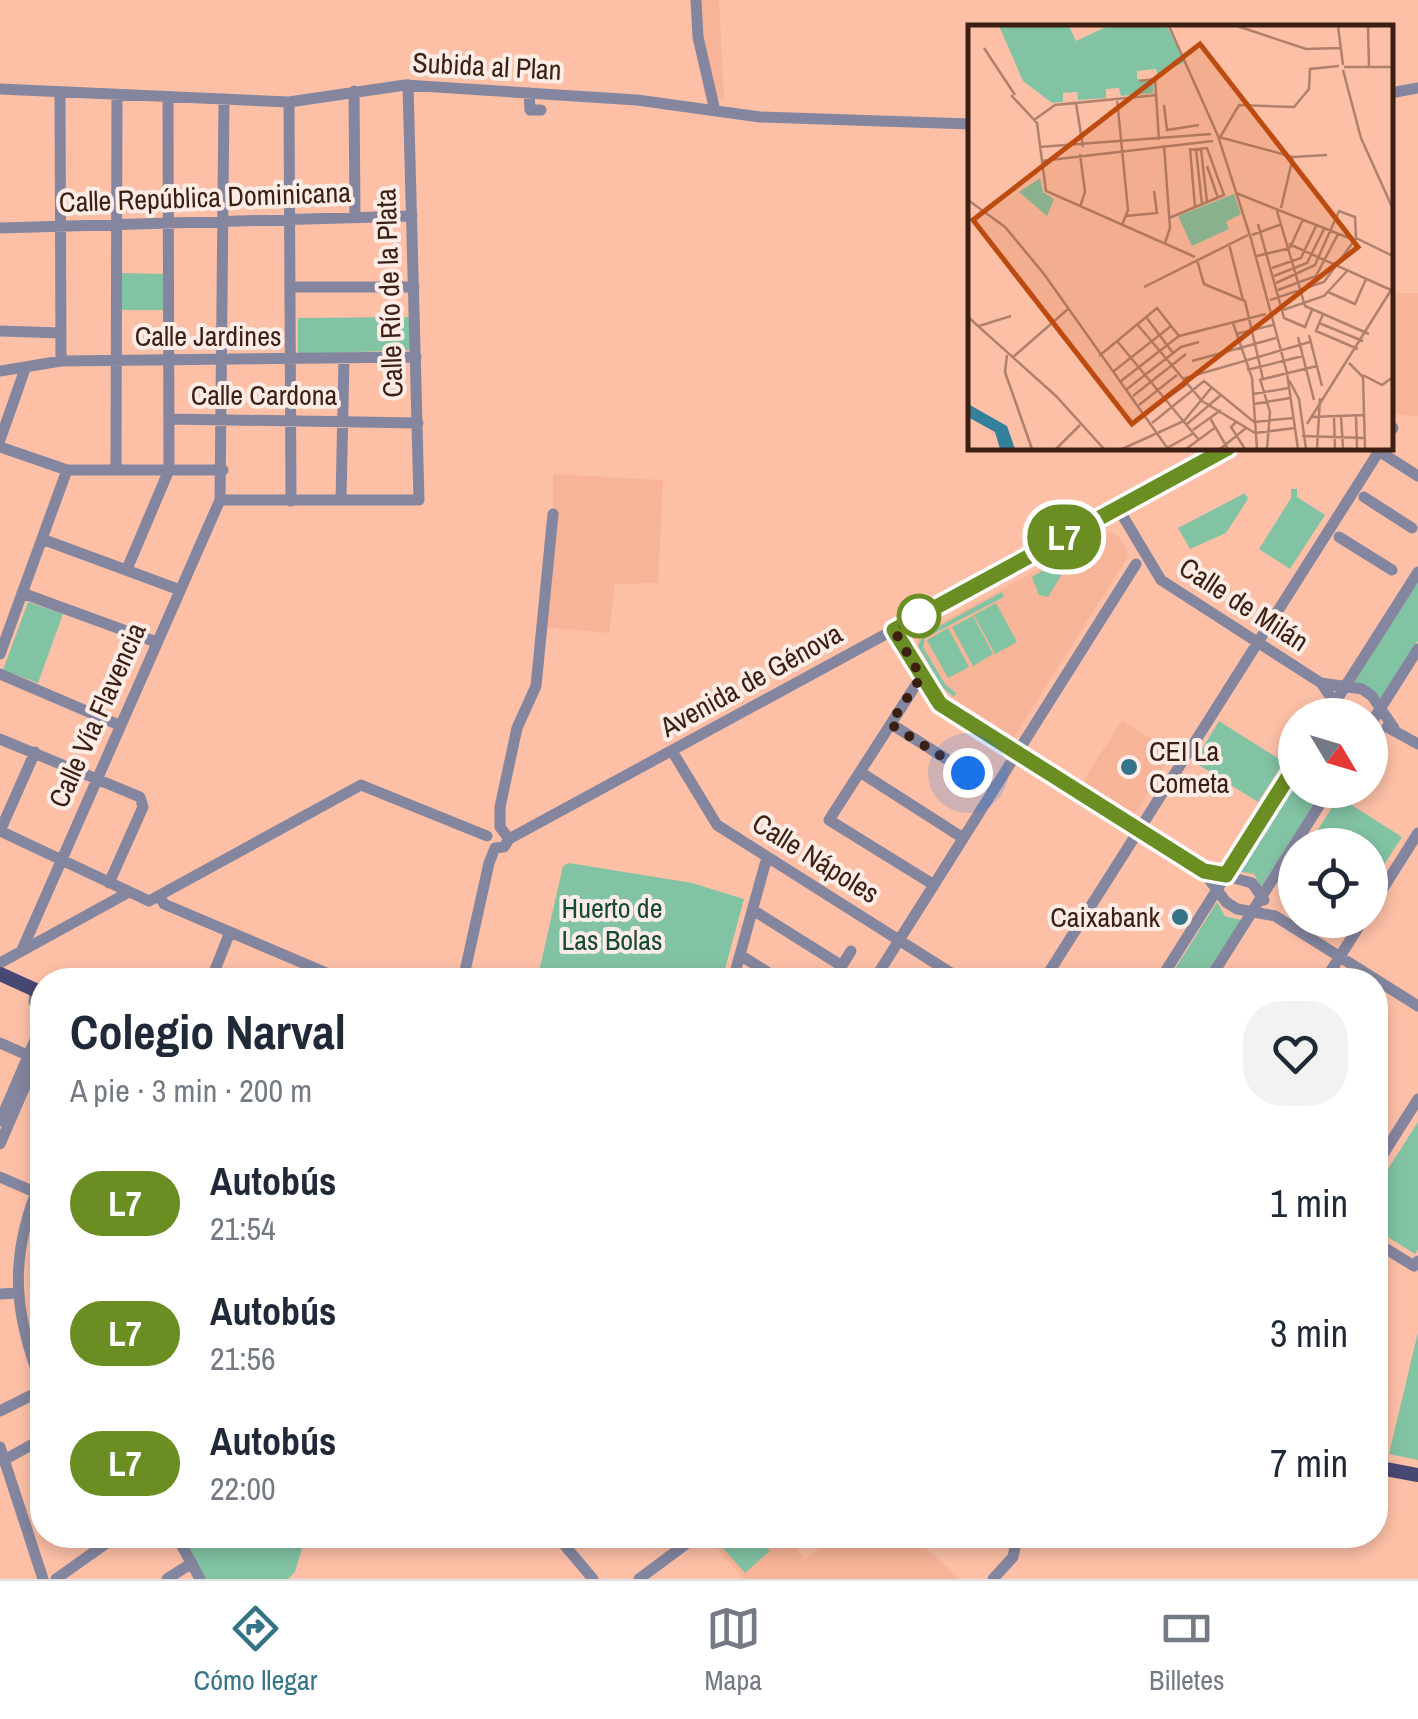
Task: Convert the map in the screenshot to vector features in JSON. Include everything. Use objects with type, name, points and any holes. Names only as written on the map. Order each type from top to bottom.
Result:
[{"type":"main road","points":[[2,967],[30,985]]},
{"type":"main road","points":[[1388,1469],[1418,1475]]},
{"type":"street","points":[[696,0],[698,36],[714,111]]},
{"type":"street","name":"Subida al Plan","points":[[0,90],[289,102],[408,85],[529,92],[760,117],[968,124]]},
{"type":"street","name":"Calle Río de la Plata","points":[[341,500],[420,500],[408,85]]},
{"type":"street","points":[[1393,93],[1418,88]]},
{"type":"street","points":[[354,91],[356,216]]},
{"type":"street","points":[[60,92],[61,361]]},
{"type":"street","points":[[529,92],[530,110],[541,110]]},
{"type":"street","points":[[116,470],[117,94]]},
{"type":"street","points":[[127,569],[169,470],[168,97]]},
{"type":"street","name":"Calle Vía Flavencia","points":[[22,950],[220,500],[224,99]]},
{"type":"street","points":[[289,102],[294,361],[291,501]]},
{"type":"street","name":"Calle República Dominicana","points":[[0,228],[412,216]]},
{"type":"street","points":[[293,287],[414,287]]},
{"type":"street","points":[[0,331],[61,333]]},
{"type":"street","name":"Calle Jardines","points":[[0,371],[61,361],[416,357]]},
{"type":"street","points":[[220,500],[341,500],[344,359]]},
{"type":"street","points":[[25,369],[0,443],[67,470],[223,470]]},
{"type":"street","name":"Calle Cardona","points":[[169,419],[418,422]]},
{"type":"street","name":"Avenida de Génova","points":[[508,839],[1224,450]]},
{"type":"street","points":[[1052,968],[1377,450]]},
{"type":"street","points":[[1381,450],[1418,476]]},
{"type":"street","points":[[0,654],[4,630],[67,470]]},
{"type":"street","points":[[1364,497],[1412,528]]},
{"type":"street","name":"Calle de Milán","points":[[1118,508],[1156,576],[1321,683],[1332,698]]},
{"type":"street","points":[[496,848],[504,847],[508,839],[500,827],[500,807],[517,728],[536,686],[553,514]]},
{"type":"street","points":[[1338,698],[1406,575],[1339,537]]},
{"type":"street","points":[[42,539],[180,590]]},
{"type":"street","points":[[883,968],[1136,564]]},
{"type":"street","points":[[22,592],[156,642]]},
{"type":"street","points":[[894,630],[940,704],[1204,871],[1237,909],[1274,916],[1358,968]]},
{"type":"street","points":[[1387,698],[1418,649]]},
{"type":"street","points":[[0,674],[119,725]]},
{"type":"street","points":[[921,677],[829,820],[934,885]]},
{"type":"street","name":"Calle de Milán","points":[[1321,683],[1345,688]]},
{"type":"street","points":[[1345,688],[1373,698]]},
{"type":"street","points":[[1388,720],[1418,744]]},
{"type":"street","points":[[890,724],[994,789]]},
{"type":"street","points":[[1388,727],[1394,728]]},
{"type":"street","points":[[0,739],[140,797],[143,806],[110,884]]},
{"type":"street","name":"Calle Nápoles","points":[[672,751],[710,818],[943,968]]},
{"type":"street","points":[[35,752],[0,831],[149,902],[361,785],[487,836],[496,848]]},
{"type":"street","points":[[860,772],[964,838]]},
{"type":"street","points":[[1168,968],[1278,793]]},
{"type":"street","points":[[1216,968],[1318,808]]},
{"type":"street","points":[[487,836],[500,827]]},
{"type":"street","points":[[1388,880],[1418,833]]},
{"type":"street","points":[[466,968],[496,848]]},
{"type":"street","points":[[736,968],[767,857]]},
{"type":"street","points":[[1204,871],[1252,883],[1274,916]]},
{"type":"street","points":[[2,967],[22,950],[129,892]]},
{"type":"street","points":[[160,897],[164,904],[315,968]]},
{"type":"street","points":[[752,910],[842,966],[851,951]]},
{"type":"street","points":[[216,968],[230,932]]},
{"type":"street","points":[[1333,968],[1352,938]]},
{"type":"street","points":[[740,955],[761,968]]},
{"type":"street","points":[[1388,987],[1418,1006]]},
{"type":"street","points":[[0,1043],[30,1053]]},
{"type":"street","points":[[0,1121],[30,1070]]},
{"type":"street","points":[[0,1144],[30,1075]]},
{"type":"street","points":[[1388,1140],[1418,1100]]},
{"type":"street","points":[[0,1177],[30,1190]]},
{"type":"street","points":[[30,1216],[20,1240],[17,1293],[23,1337],[30,1355]]},
{"type":"street","points":[[1388,1250],[1414,1266],[1418,1260]]},
{"type":"street","points":[[0,1294],[17,1293]]},
{"type":"street","points":[[0,1411],[30,1394]]},
{"type":"street","points":[[4,1460],[30,1446]]},
{"type":"street","points":[[0,1447],[30,1539]]},
{"type":"street","points":[[33,1548],[43,1579]]},
{"type":"street","points":[[56,1579],[100,1548]]},
{"type":"street","points":[[183,1548],[200,1579]]},
{"type":"street","points":[[567,1548],[592,1579]]},
{"type":"street","points":[[640,1579],[681,1548]]},
{"type":"street","points":[[993,1579],[1013,1557],[1015,1548]]},
{"type":"street","points":[[167,1579],[192,1563]]},
{"type":"shaded area","points":[[696,0],[719,0],[724,99],[711,99]]},
{"type":"shaded area","points":[[1393,293],[1418,293],[1418,416],[1393,414]]},
{"type":"shaded area","points":[[553,474],[663,480],[658,583],[615,584],[609,633],[539,627],[553,514]]},
{"type":"shaded area","points":[[1107,532],[1119,536],[1129,555],[1014,737],[941,690],[917,646],[920,634]]},
{"type":"shaded area","name":"CEI La Cometa","points":[[1122,720],[1174,753],[1135,814],[1083,781]]},
{"type":"shaded area","points":[[717,1548],[797,1548],[804,1559],[821,1548],[926,1548],[959,1579],[744,1579]]},
{"type":"green space","points":[[120,273],[165,274],[165,310],[120,310]]},
{"type":"green space","points":[[415,317],[416,350],[298,354],[298,318]]},
{"type":"green space","points":[[1291,489],[1297,489],[1297,497],[1325,515],[1290,569],[1259,549],[1291,498]]},
{"type":"green space","points":[[1245,493],[1248,499],[1226,533],[1190,549],[1178,528]]},
{"type":"green space","points":[[1076,551],[1048,597],[1039,595],[1032,577]]},
{"type":"green space","points":[[1418,580],[1418,641],[1381,698],[1354,683]]},
{"type":"green space","points":[[1002,592],[1004,597],[925,638],[923,647],[945,684],[956,693],[954,697],[942,687],[918,646],[923,635]]},
{"type":"green space","points":[[28,602],[63,614],[38,683],[3,670]]},
{"type":"green space","points":[[996,603],[1017,642],[995,654],[974,615]]},
{"type":"green space","points":[[973,616],[993,654],[973,666],[952,627]]},
{"type":"green space","points":[[948,628],[969,667],[948,678],[927,640]]},
{"type":"green space","points":[[1219,721],[1278,758],[1278,771],[1258,802],[1194,762]]},
{"type":"green space","points":[[1278,803],[1278,808],[1311,808],[1299,828],[1278,828],[1278,860],[1261,887],[1254,874],[1235,871]]},
{"type":"green space","points":[[1332,808],[1356,808],[1388,828],[1319,828]]},
{"type":"green space","points":[[1388,828],[1402,837],[1388,859]]},
{"type":"green space","name":"Huerto de Las Bolas","points":[[569,863],[692,883],[744,899],[725,968],[540,968],[563,866]]},
{"type":"green space","points":[[1217,902],[1225,916],[1241,920],[1211,968],[1176,968]]},
{"type":"green space","points":[[1418,1122],[1415,1254],[1388,1237],[1388,1169]]},
{"type":"green space","points":[[1418,1332],[1418,1460],[1389,1454]]},
{"type":"green space","points":[[187,1548],[302,1548],[295,1572],[288,1579],[205,1579]]},
{"type":"green space","points":[[723,1548],[770,1551],[745,1573]]},
{"type":"bus line","name":"L7","points":[[1224,450],[894,630],[940,704],[1204,871],[1226,875],[1278,793]]},
{"type":"place","name":"CEI La Cometa","points":[[1129,767]]},
{"type":"place","name":"Caixabank","points":[[1180,917]]},
{"type":"route","points":[[919,616],[894,630],[921,677],[890,724],[968,773]]}]
